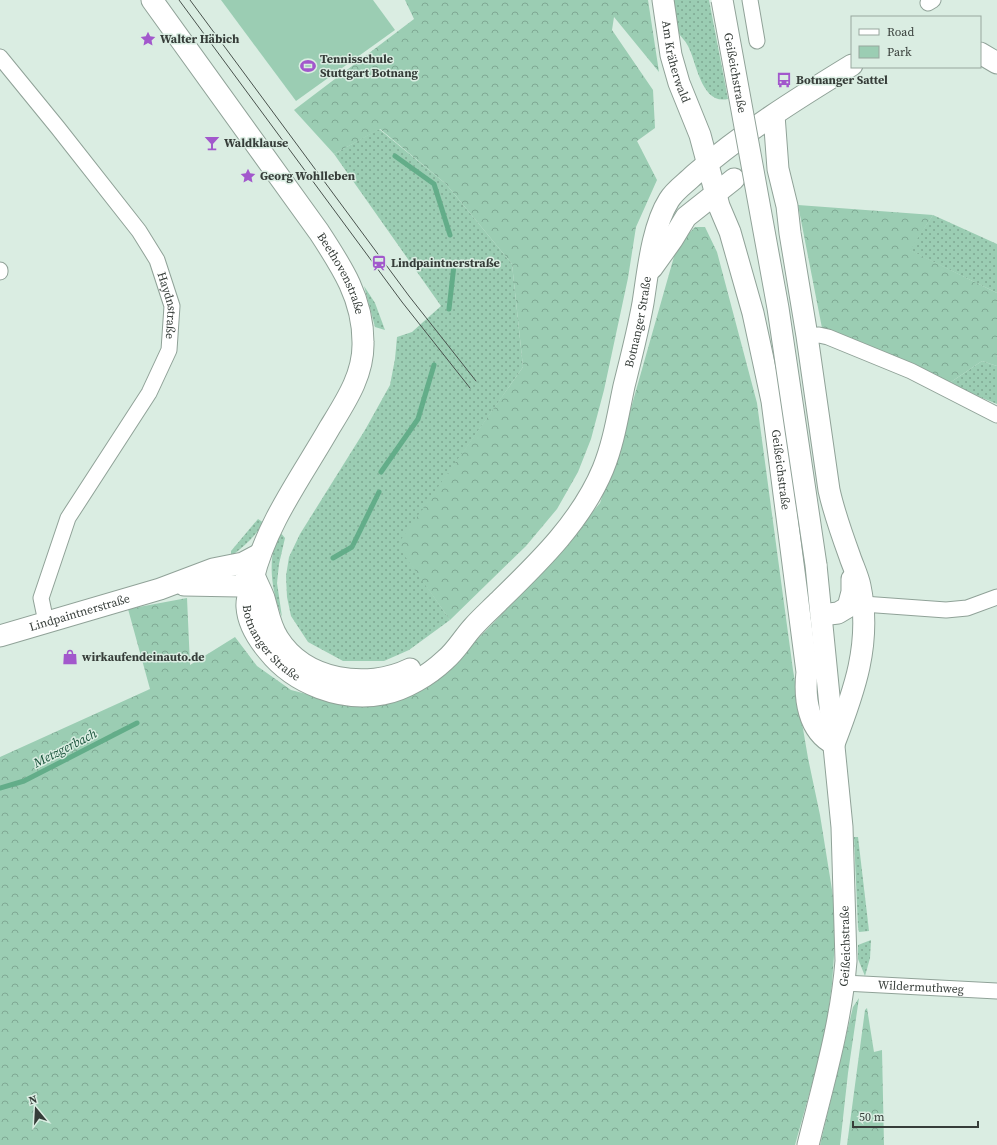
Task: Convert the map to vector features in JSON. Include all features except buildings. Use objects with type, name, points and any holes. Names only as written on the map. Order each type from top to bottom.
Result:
[{"type":"main road","name":"Beethovenstraße","points":[[152,0],[320,232],[344,269],[357,298],[362,319],[362,360],[354,387],[272,527],[247,587]]},
{"type":"main road","name":"Am Kräherwald","points":[[663,0],[671,55],[679,83],[696,121]]},
{"type":"main road","name":"Geißeichstraße","points":[[722,0],[779,315],[816,565],[839,791],[845,884],[846,961],[844,984],[824,1089],[808,1145]]},
{"type":"main road","points":[[981,54],[997,63]]},
{"type":"main road","name":"Botnanger Straße","points":[[247,587],[264,598],[270,620],[277,637],[285,648],[315,670],[331,676],[367,681],[392,677],[417,666],[474,626],[562,536],[581,511],[597,483],[613,441],[640,318],[657,230],[663,210],[672,195],[738,140],[851,66]]},
{"type":"main road","name":"Geißeichstraße","points":[[774,115],[778,169],[788,206],[790,233],[807,336],[829,490],[860,585],[863,604],[863,633],[859,672],[853,696],[834,744]]},
{"type":"main road","name":"Geißeichstraße","points":[[696,121],[715,158],[734,180],[742,182],[754,190],[776,213],[790,233]]},
{"type":"main road","points":[[738,140],[755,147],[778,169]]},
{"type":"main road","name":"Geißeichstraße","points":[[715,158],[716,193],[730,232],[753,313],[772,401],[807,672],[806,692],[811,718],[819,733],[834,744]]},
{"type":"main road","points":[[648,273],[672,240],[686,217],[734,180]]},
{"type":"main road","name":"Lindpaintnerstraße","points":[[0,636],[160,589],[213,569],[243,563],[260,554]]},
{"type":"main road","points":[[821,615],[845,610],[850,604],[852,592],[852,563]]},
{"type":"main road","name":"Lindpaintnerstraße","points":[[160,589],[187,585],[247,587]]},
{"type":"street","points":[[750,0],[757,41]]},
{"type":"street","name":"Haydnstraße","points":[[0,57],[58,128],[138,231],[157,260],[172,306],[169,350],[149,393],[68,518],[41,598],[46,622]]},
{"type":"street","points":[[807,336],[819,335],[828,337],[904,368],[997,415]]},
{"type":"street","points":[[863,604],[946,610],[967,608],[997,597]]},
{"type":"street","name":"Wildermuthweg","points":[[844,984],[997,991]]},
{"type":"green space","name":"Tennisschule Stuttgart Botnang","points":[[221,0],[373,0],[395,30],[296,101]]},
{"type":"green space","points":[[405,0],[648,0],[659,72],[614,17],[612,30],[653,90],[655,128],[637,141],[657,180],[636,227],[628,278],[604,390],[591,439],[578,472],[557,509],[526,546],[450,620],[397,545],[523,367],[512,264],[446,184],[380,129],[334,154],[294,110],[414,19]]},
{"type":"green space","points":[[673,0],[709,0],[728,99],[719,99],[712,96],[701,81],[688,46],[677,31]]},
{"type":"green space","points":[[379,129],[446,184],[512,264],[523,367],[398,545],[450,620],[409,650],[384,661],[343,661],[308,642],[291,616],[287,597],[286,576],[289,557],[300,534],[365,430],[390,385],[397,337],[412,332],[441,306],[334,154]]},
{"type":"green space","points":[[798,205],[933,215],[910,250],[997,293],[997,366],[982,361],[948,384],[925,370],[822,328]]},
{"type":"green space","points":[[933,215],[997,244],[997,293],[909,250]]},
{"type":"green space","points":[[695,227],[705,227],[717,252],[757,403],[793,670],[808,758],[820,815],[833,896],[835,941],[832,984],[827,1021],[820,1055],[795,1145],[0,1145],[0,757],[150,689],[128,609],[187,598],[190,665],[235,637],[257,666],[291,690],[337,702],[466,651],[542,573],[600,503],[631,408],[677,246]]},
{"type":"green space","points":[[364,286],[375,303],[385,330],[375,327]]},
{"type":"green space","points":[[982,361],[997,366],[997,404],[948,384]]},
{"type":"green space","points":[[258,519],[264,523],[261,528],[245,545],[231,556],[231,551]]},
{"type":"green space","points":[[279,531],[285,538],[279,564],[277,583],[282,617],[275,596],[272,574],[273,552]]},
{"type":"green space","points":[[854,837],[858,837],[869,931],[859,932],[858,927]]},
{"type":"green space","points":[[871,940],[870,958],[865,976],[858,959],[858,945]]},
{"type":"green space","points":[[859,998],[848,1073],[840,1145],[820,1145],[853,1007]]},
{"type":"green space","points":[[867,1008],[874,1052],[882,1050],[884,1145],[847,1145],[865,1010]]},
{"type":"waterway","name":"Metzgerbach","points":[[395,156],[434,184],[450,235]]},
{"type":"waterway","name":"Metzgerbach","points":[[449,309],[454,265]]},
{"type":"waterway","name":"Metzgerbach","points":[[381,472],[418,419],[434,365]]},
{"type":"waterway","name":"Metzgerbach","points":[[333,558],[352,547],[379,492]]},
{"type":"waterway","name":"Metzgerbach","points":[[0,788],[24,781],[137,723]]},
{"type":"tram line","points":[[179,0],[402,302],[470,388]]},
{"type":"tram line","points":[[190,0],[409,296],[476,381]]},
{"type":"place","name":"Walter Häbich","points":[[148,39]]},
{"type":"place","name":"Tennisschule Stuttgart Botnang","points":[[308,66]]},
{"type":"place","name":"Botnanger Sattel","points":[[784,80]]},
{"type":"place","name":"Waldklause","points":[[212,143]]},
{"type":"place","name":"Georg Wohlleben","points":[[248,176]]},
{"type":"place","name":"Lindpaintnerstraße","points":[[379,263]]},
{"type":"place","name":"wirkaufendeinauto.de","points":[[70,657]]}]
